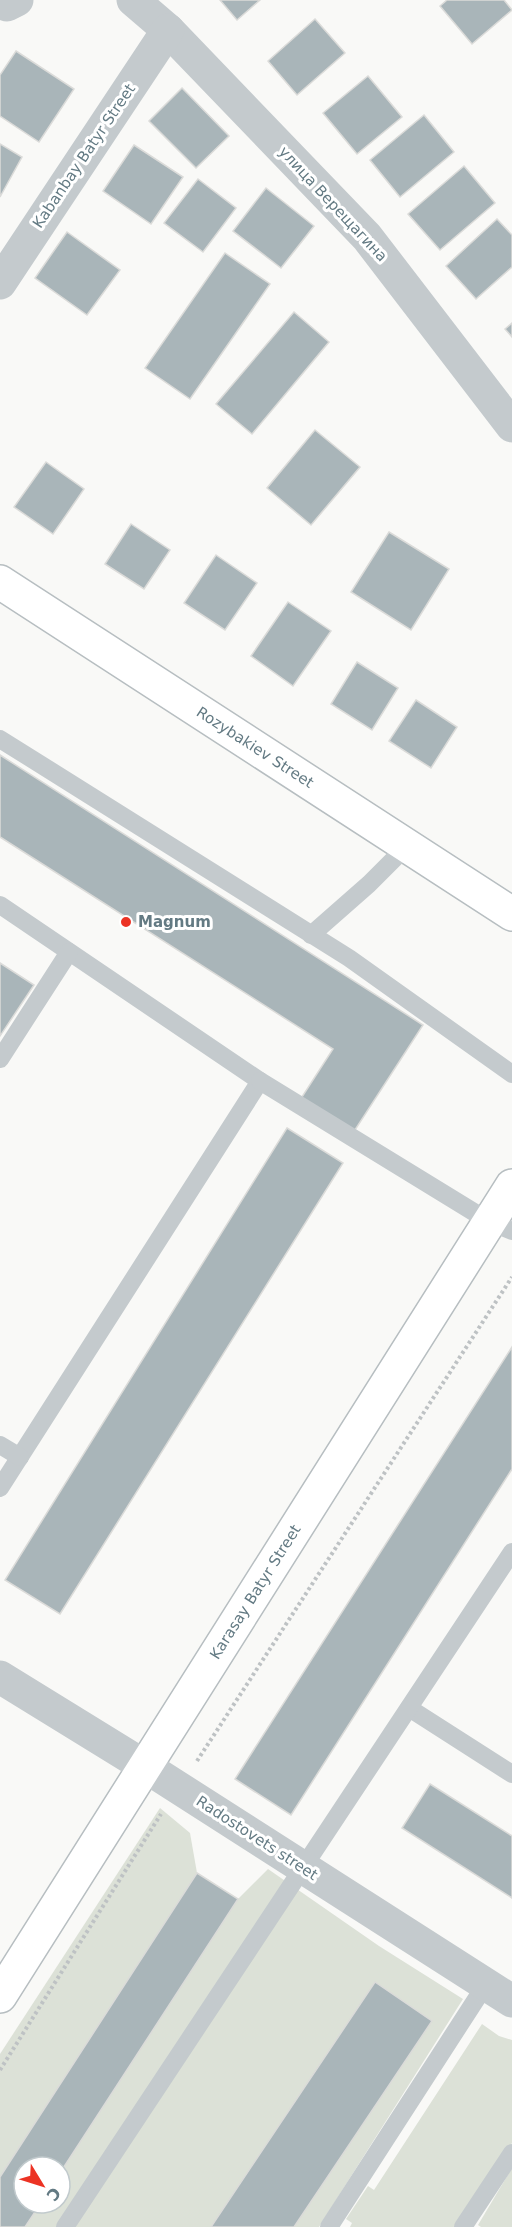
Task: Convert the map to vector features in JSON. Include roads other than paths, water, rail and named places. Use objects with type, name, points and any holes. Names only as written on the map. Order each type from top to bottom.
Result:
[{"type":"street","points":[[0,2],[7,5],[17,0]]},
{"type":"street","name":"улица Верещагина","points":[[133,0],[168,30],[367,237],[512,426]]},
{"type":"street","name":"Kabanbay Batyr Street","points":[[0,283],[168,30]]},
{"type":"street","name":"Rozybakiev Street","points":[[0,582],[512,914]]},
{"type":"street","name":"Karasay Batyr Street","points":[[0,1996],[146,1767],[501,1226],[512,1186]]},
{"type":"street","name":"Radostovets street","points":[[0,1677],[146,1767],[499,1993]]},
{"type":"lane","points":[[0,739],[349,958],[512,1074]]},
{"type":"lane","points":[[311,935],[369,884],[407,846]]},
{"type":"lane","points":[[0,905],[260,1081],[501,1226]]},
{"type":"lane","points":[[0,1059],[69,952]]},
{"type":"lane","points":[[0,1488],[260,1081]]},
{"type":"lane","points":[[0,1445],[20,1457]]},
{"type":"lane","points":[[65,2227],[512,1552]]},
{"type":"lane","points":[[409,1708],[512,1774]]},
{"type":"lane","points":[[329,2227],[499,1993]]},
{"type":"lane","points":[[463,2227],[512,2153]]},
{"type":"place","name":"Magnum","points":[[126,922]]}]
